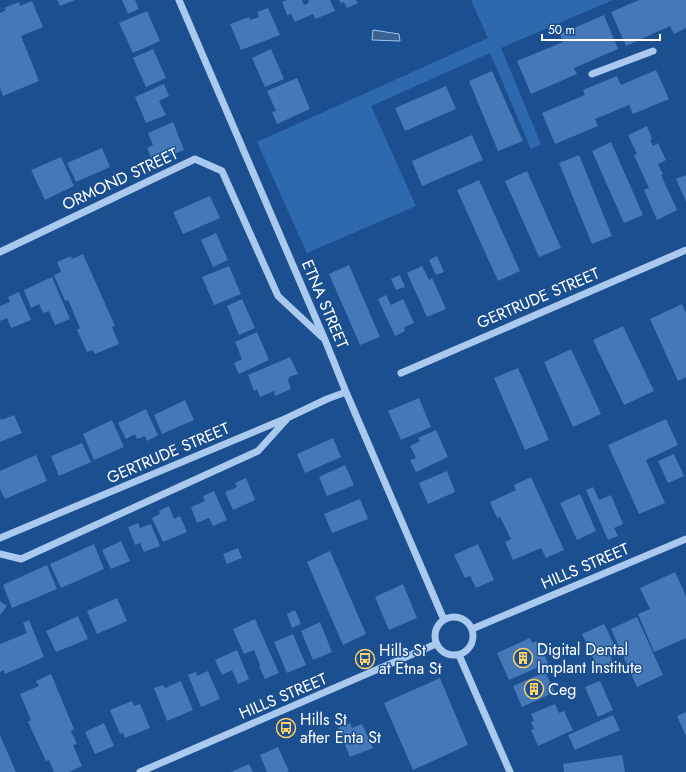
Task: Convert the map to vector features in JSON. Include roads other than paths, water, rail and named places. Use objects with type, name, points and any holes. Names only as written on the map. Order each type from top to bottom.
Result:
[{"type":"street","name":"ETNA STREET","points":[[179,0],[444,620]]},
{"type":"street","points":[[592,74],[653,51]]},
{"type":"street","name":"ORMOND STREET","points":[[0,252],[195,159],[222,171],[278,296],[325,340]]},
{"type":"street","name":"GERTRUDE STREET","points":[[401,373],[686,250]]},
{"type":"street","name":"GERTRUDE STREET","points":[[0,538],[346,392]]},
{"type":"street","points":[[0,554],[21,558],[258,451],[287,418]]},
{"type":"street","name":"HILLS STREET","points":[[472,629],[686,539]]},
{"type":"street","points":[[455,617],[460,618],[472,629],[472,642],[469,648],[459,655],[448,655],[443,653],[436,644],[436,628],[444,620],[455,617]]},
{"type":"street","name":"HILLS STREET","points":[[140,772],[436,644]]},
{"type":"street","points":[[459,655],[510,772]]},
{"type":"place","name":"Digital Dental Implant Institute","points":[[523,658]]},
{"type":"place","name":"Hills St at Etna St","points":[[365,659]]},
{"type":"place","name":"Ceg","points":[[534,689]]},
{"type":"place","name":"Hills St after Enta St","points":[[286,728]]}]
